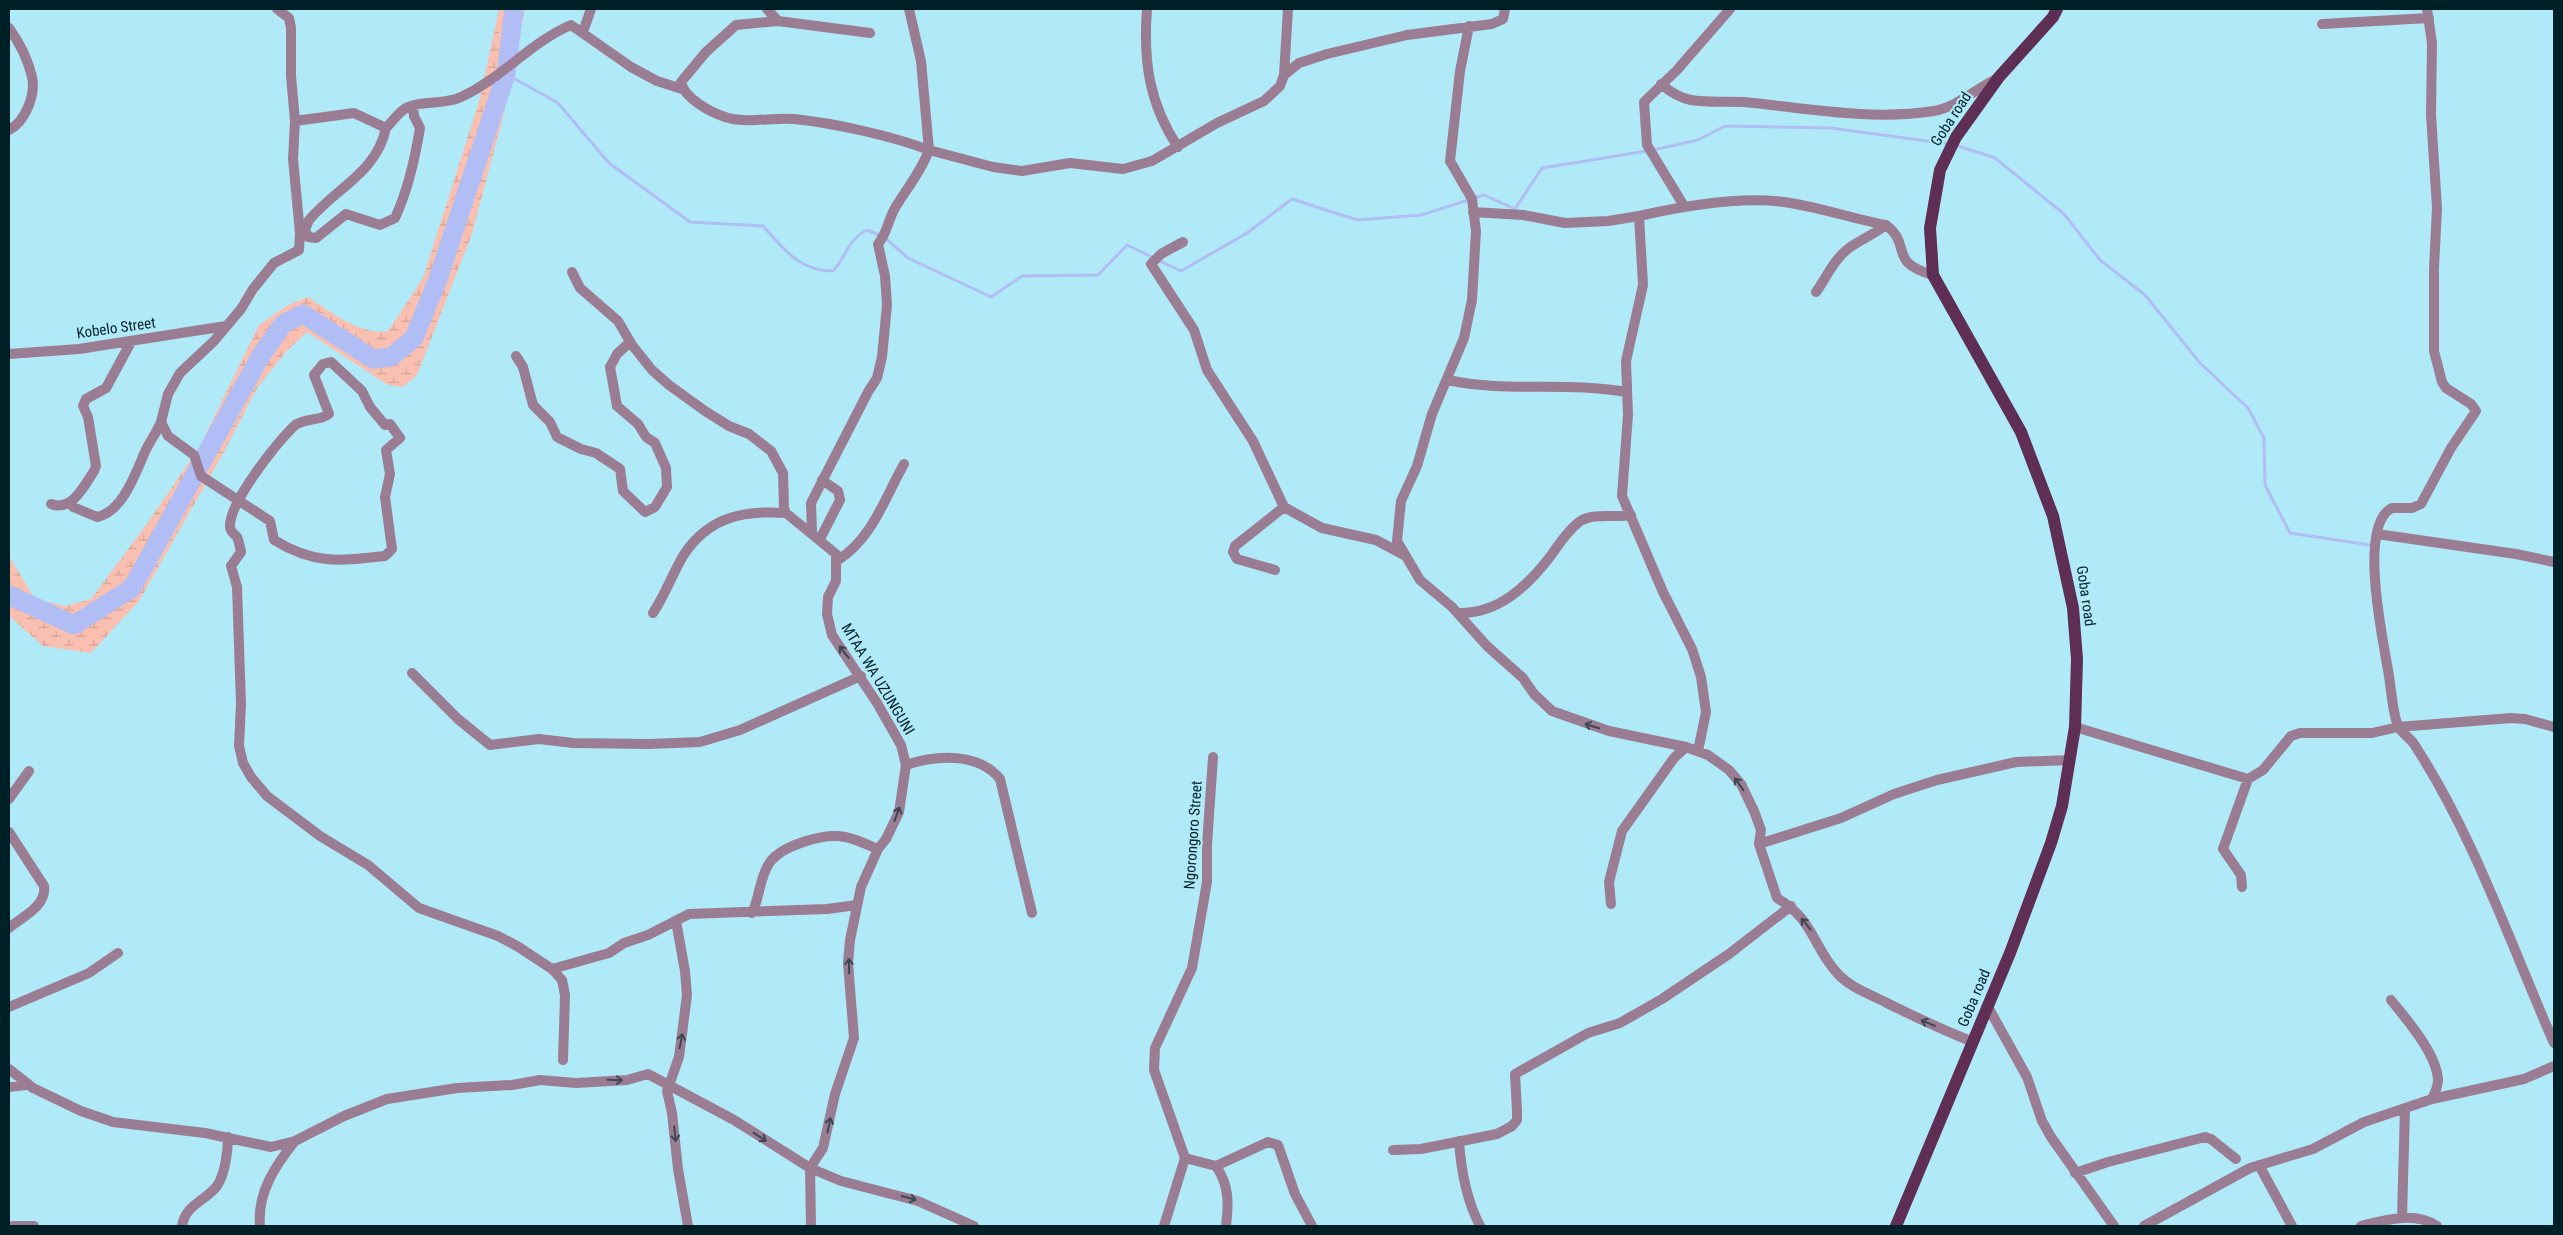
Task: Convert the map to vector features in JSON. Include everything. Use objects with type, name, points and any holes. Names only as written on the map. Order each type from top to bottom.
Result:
[{"type":"main road","name":"Goba road","points":[[1896,1226],[1988,1007],[2051,843],[2062,806],[2076,727],[2077,659],[2073,608],[2053,516],[2021,432],[1934,275],[1930,228],[1940,170],[1956,137],[1999,78],[2053,17],[2057,9]]},
{"type":"street","points":[[70,503],[73,507],[97,517],[112,512],[135,478],[144,454],[156,436],[168,394],[180,373],[226,326],[274,263],[299,250],[300,233],[294,159],[295,121],[291,76],[291,28],[289,18],[277,9]]},
{"type":"street","points":[[583,32],[591,9]]},
{"type":"street","points":[[767,9],[778,21]]},
{"type":"street","points":[[816,535],[810,509],[822,480],[868,392],[878,378],[887,306],[885,276],[878,244],[884,238],[895,208],[922,168],[929,150],[921,61],[908,9]]},
{"type":"street","points":[[1147,9],[1147,60],[1155,102],[1160,118],[1178,147]]},
{"type":"street","points":[[413,106],[414,116],[420,128],[407,179],[407,192],[395,218],[380,225],[346,214],[316,238],[308,237],[305,230],[309,220],[373,160],[382,144],[386,128],[407,107],[413,106],[450,102],[463,97],[492,80],[554,33],[571,25],[631,67],[657,81],[682,89],[697,102],[725,117],[804,120],[884,137],[993,167],[1022,171],[1070,163],[1123,169],[1152,161],[1217,123],[1264,101],[1280,86],[1284,75],[1288,9]]},
{"type":"street","points":[[1284,75],[1299,63],[1327,54],[1407,35],[1492,24],[1503,19],[1505,9]]},
{"type":"street","points":[[1684,206],[1646,145],[1644,102],[1706,39],[1730,9]]},
{"type":"street","points":[[2322,24],[2428,13],[2432,56],[2431,115],[2437,208],[2434,269],[2434,351],[2442,382],[2450,392],[2471,404],[2476,411],[2451,448],[2420,504],[2415,507],[2389,509],[2381,518],[2374,558],[2376,591],[2398,727],[2414,744],[2449,805],[2494,903],[2554,1043]]},
{"type":"street","points":[[682,89],[681,82],[686,74],[736,25],[778,21],[870,33]]},
{"type":"street","points":[[1469,26],[1460,71],[1450,161],[1472,199],[1476,231],[1472,300],[1464,338],[1448,380],[1432,414],[1417,466],[1402,501],[1398,541],[1404,555],[1420,580],[1458,613],[1487,646],[1498,653],[1523,678],[1534,694],[1552,710],[1609,731],[1686,746],[1708,754],[1729,770],[1741,784],[1761,830],[1760,844],[1777,898],[1791,906],[1812,931],[1834,969],[1849,984],[1919,1020],[1973,1042]]},
{"type":"street","points":[[9,28],[20,43],[33,78],[27,114],[16,126],[9,130]]},
{"type":"street","points":[[1661,84],[1669,91],[1691,100],[1743,102],[1816,111],[1873,114],[1934,111],[1948,107],[1999,78]]},
{"type":"street","points":[[295,121],[354,113],[386,128]]},
{"type":"street","points":[[1473,212],[1523,215],[1565,223],[1608,221],[1684,206],[1768,200],[1886,225],[1894,231],[1904,260],[1912,268],[1934,275]]},
{"type":"street","points":[[1639,216],[1643,285],[1626,361],[1628,415],[1623,453],[1622,496],[1663,592],[1692,649],[1701,677],[1706,712],[1698,751]]},
{"type":"street","points":[[1816,292],[1836,260],[1849,248],[1876,234],[1886,225]]},
{"type":"street","points":[[1183,242],[1161,254],[1151,264],[1194,330],[1207,370],[1253,440],[1284,507],[1322,528],[1376,540],[1404,555]]},
{"type":"street","points":[[572,272],[580,288],[618,321],[630,342],[652,370],[674,390],[729,426],[749,434],[771,450],[783,473],[784,508],[786,513]]},
{"type":"street","name":"Kobelo Street","points":[[9,354],[79,349],[226,326]]},
{"type":"street","points":[[51,504],[58,507],[70,503],[96,466],[88,417],[83,406],[86,399],[106,388],[131,342]]},
{"type":"street","points":[[516,356],[523,367],[533,405],[550,422],[557,437],[596,454],[620,469],[623,491],[645,512],[655,507],[668,486],[666,468],[655,442],[646,437],[638,424],[617,406],[610,367],[617,354],[630,342]]},
{"type":"street","points":[[161,422],[168,436],[194,455],[201,476],[238,500],[270,521],[274,540],[290,550],[318,560],[385,556],[392,549],[385,497],[390,474],[386,450],[400,438],[390,424],[385,425],[370,407],[356,384],[331,362],[323,364],[314,375],[329,414],[321,419],[309,419],[295,426],[264,461],[238,500],[230,525],[231,532],[237,536],[241,552],[231,566],[237,587],[241,704],[239,746],[243,764],[267,796],[320,836],[368,865],[419,908],[498,936],[517,946],[552,970],[562,980],[565,995],[563,1060]]},
{"type":"street","points":[[1448,380],[1487,386],[1583,387],[1626,392]]},
{"type":"street","points":[[653,613],[684,555],[710,528],[734,514],[757,511],[786,513],[831,548],[838,560],[846,555],[880,515],[904,464]]},
{"type":"street","points":[[816,535],[840,500],[838,490],[822,480]]},
{"type":"street","points":[[1275,570],[1238,559],[1233,552],[1235,546],[1284,507]]},
{"type":"street","points":[[1458,613],[1473,614],[1496,607],[1521,589],[1580,521],[1604,516],[1620,517],[1631,515]]},
{"type":"street","points":[[2377,534],[2516,554],[2554,562]]},
{"type":"street","name":"MTAA WA UZUNGUNI","points":[[810,1168],[823,1148],[835,1094],[852,1046],[854,1025],[848,963],[850,940],[861,887],[878,848],[886,840],[899,812],[906,765],[901,745],[861,676],[836,643],[826,614],[828,597],[836,582],[838,560]]},
{"type":"street","points":[[412,673],[458,719],[490,745],[539,739],[573,743],[649,744],[700,742],[740,730],[861,676]]},
{"type":"street","points":[[2242,887],[2241,875],[2226,854],[2224,844],[2233,825],[2248,779],[2263,770],[2288,740],[2296,734],[2305,732],[2372,733],[2398,727],[2511,718],[2525,719],[2554,727]]},
{"type":"street","points":[[2076,727],[2248,779]]},
{"type":"street","points":[[1611,904],[1609,882],[1622,831],[1674,758],[1686,746]]},
{"type":"street","points":[[906,765],[920,760],[949,758],[972,761],[993,772],[1000,779],[1032,913]]},
{"type":"street","name":"Ngorongoro Street","points":[[1185,1158],[1154,1070],[1153,1059],[1155,1048],[1192,968],[1207,882],[1207,845],[1213,758]]},
{"type":"street","points":[[1760,844],[1841,818],[1877,801],[1937,780],[2016,762],[2070,760]]},
{"type":"street","points":[[9,799],[29,771]]},
{"type":"street","points":[[9,832],[44,886],[45,892],[40,904],[9,928]]},
{"type":"street","points":[[752,913],[759,885],[770,862],[790,847],[818,839],[844,837],[878,848]]},
{"type":"street","points":[[552,970],[608,953],[624,943],[689,914],[827,909],[857,905]]},
{"type":"street","points":[[1393,1150],[1421,1149],[1498,1134],[1512,1126],[1517,1120],[1515,1074],[1588,1033],[1620,1023],[1662,999],[1729,954],[1791,906]]},
{"type":"street","points":[[676,921],[687,994],[679,1057],[667,1091],[672,1113],[678,1169],[688,1226]]},
{"type":"street","points":[[9,1007],[89,973],[118,953]]},
{"type":"street","points":[[2391,1000],[2413,1027],[2435,1066],[2438,1082],[2432,1099]]},
{"type":"street","points":[[1988,1007],[2027,1077],[2042,1121],[2075,1173],[2114,1226]]},
{"type":"street","points":[[2144,1226],[2259,1165],[2313,1150],[2348,1129],[2432,1099],[2524,1079],[2554,1066]]},
{"type":"street","points":[[9,1069],[26,1085],[81,1111],[113,1122],[228,1137],[271,1147],[295,1141],[387,1099],[457,1088],[512,1085],[540,1080],[627,1080],[648,1074],[734,1120],[810,1168],[842,1181],[918,1201],[974,1226]]},
{"type":"street","points":[[9,1087],[26,1085]]},
{"type":"street","points":[[2402,1218],[2405,1108]]},
{"type":"street","points":[[182,1226],[187,1211],[218,1184],[228,1150],[228,1137]]},
{"type":"street","points":[[2075,1173],[2101,1164],[2205,1137],[2236,1159]]},
{"type":"street","points":[[260,1226],[260,1203],[264,1189],[277,1166],[295,1141]]},
{"type":"street","points":[[1459,1141],[1461,1170],[1469,1202],[1480,1226]]},
{"type":"street","points":[[1164,1226],[1185,1158],[1216,1166],[1268,1142],[1278,1146],[1295,1194],[1312,1226]]},
{"type":"street","points":[[2259,1165],[2292,1226]]},
{"type":"street","points":[[1216,1166],[1227,1188],[1229,1204],[1226,1226]]},
{"type":"street","points":[[810,1168],[811,1226]]},
{"type":"street","points":[[2361,1226],[2402,1218],[2419,1219],[2436,1226]]},
{"type":"street","points":[[13,1226],[34,1226]]},
{"type":"green space","points":[[499,9],[525,9],[504,113],[472,234],[417,375],[403,387],[388,385],[307,332],[286,352],[257,388],[225,450],[139,601],[91,653],[43,646],[9,616],[9,556],[35,599],[66,606],[91,599],[149,521],[200,446],[259,325],[288,305],[308,297],[356,326],[377,332],[388,331],[423,278],[480,98]]},
{"type":"waterway","points":[[9,595],[74,625],[132,588],[260,357],[283,324],[303,314],[373,359],[391,357],[414,338],[438,279],[506,74],[514,9]]},
{"type":"waterway","points":[[506,74],[558,103],[609,163],[690,222],[763,226],[785,250],[801,263],[821,270],[833,271],[851,243],[867,230],[884,237],[908,258],[991,297],[1022,276],[1098,275],[1127,245],[1181,271],[1247,233],[1292,199],[1357,220],[1421,215],[1484,195],[1515,209],[1542,168],[1647,151]]},
{"type":"waterway","points":[[1653,150],[1698,140],[1725,126],[1831,128],[1949,144]]},
{"type":"waterway","points":[[1955,145],[1995,158],[2064,214],[2100,260],[2145,295],[2200,363],[2248,408],[2264,438],[2265,485],[2290,533],[2370,545]]}]
